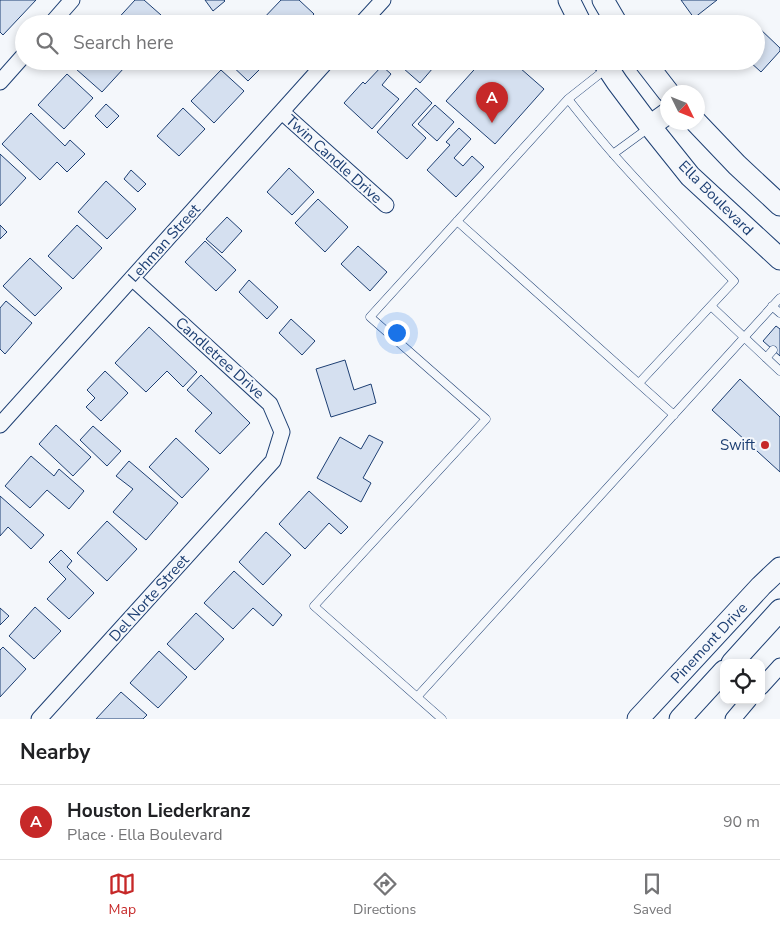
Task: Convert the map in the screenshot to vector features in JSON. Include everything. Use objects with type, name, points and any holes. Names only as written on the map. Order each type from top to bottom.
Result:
[{"type":"main road","points":[[569,0],[576,15]]},
{"type":"main road","points":[[603,0],[611,15]]},
{"type":"main road","name":"Ella Boulevard","points":[[610,70],[650,126],[690,176],[780,259]]},
{"type":"main road","points":[[651,70],[663,85]]},
{"type":"main road","points":[[650,126],[660,119]]},
{"type":"main road","points":[[704,130],[737,165],[780,205]]},
{"type":"main road","name":"Pinemont Drive","points":[[638,719],[780,568]]},
{"type":"main road","name":"Pinemont Drive","points":[[736,659],[780,610]]},
{"type":"main road","name":"Pinemont Drive","points":[[680,719],[720,675]]},
{"type":"street","points":[[59,15],[72,0]]},
{"type":"street","points":[[369,15],[383,0]]},
{"type":"street","points":[[0,82],[15,65]]},
{"type":"street","name":"Lehman Street","points":[[0,424],[319,70]]},
{"type":"street","name":"Twin Candle Drive","points":[[282,112],[386,205]]},
{"type":"street","name":"Candletree Drive","points":[[132,278],[270,404],[282,432],[273,461],[260,476]]},
{"type":"street","name":"Del Norte Street","points":[[39,719],[260,476]]},
{"type":"street","points":[[765,683],[780,666]]},
{"type":"street","points":[[733,719],[746,704]]},
{"type":"lane","points":[[442,719],[314,606],[486,419],[370,317],[568,99],[600,70]]},
{"type":"lane","points":[[568,99],[613,154],[734,281],[639,384]]},
{"type":"lane","points":[[613,154],[650,126]]},
{"type":"lane","points":[[457,222],[674,414]]},
{"type":"lane","points":[[417,697],[780,298]]},
{"type":"lane","points":[[711,306],[780,371]]},
{"type":"lane","points":[[772,306],[780,313]]},
{"type":"lane","points":[[766,358],[773,350]]},
{"type":"building","points":[[0,0],[36,0],[22,15],[15,15],[15,22],[3,35],[0,32]]},
{"type":"building","points":[[135,0],[144,0],[161,15],[121,15]]},
{"type":"building","points":[[205,0],[224,0],[225,1],[213,11]]},
{"type":"building","points":[[281,0],[299,0],[314,14],[313,15],[267,15]]},
{"type":"building","points":[[681,0],[717,0],[698,15],[692,15]]},
{"type":"building","points":[[765,34],[780,48],[780,51],[765,68]]},
{"type":"building","points":[[77,70],[122,70],[102,92]]},
{"type":"building","points":[[221,70],[244,91],[214,123],[191,101]]},
{"type":"building","points":[[236,70],[259,70],[248,81]]},
{"type":"building","points":[[378,70],[386,70],[391,74],[382,85],[399,99],[372,129],[344,103],[363,82],[365,84]]},
{"type":"building","points":[[405,70],[431,70],[420,83]]},
{"type":"building","points":[[474,70],[522,70],[544,89],[495,144],[446,101]]},
{"type":"building","points":[[67,74],[93,98],[64,129],[38,105]]},
{"type":"building","points":[[416,88],[432,103],[412,125],[426,138],[407,159],[377,132]]},
{"type":"building","points":[[106,104],[119,116],[107,128],[95,116]]},
{"type":"building","points":[[435,105],[454,122],[437,141],[418,124]]},
{"type":"building","points":[[183,108],[205,129],[179,156],[157,136]]},
{"type":"building","points":[[31,113],[65,146],[70,140],[85,154],[67,172],[57,162],[40,180],[2,144]]},
{"type":"building","points":[[459,128],[471,139],[454,158],[463,166],[472,156],[484,167],[456,197],[427,170],[450,145],[446,142]]},
{"type":"building","points":[[0,154],[26,178],[0,206]]},
{"type":"building","points":[[289,168],[314,192],[292,215],[267,192]]},
{"type":"building","points":[[131,170],[146,184],[138,192],[124,179]]},
{"type":"building","points":[[106,181],[136,209],[107,239],[78,212]]},
{"type":"building","points":[[318,199],[348,227],[325,252],[295,223]]},
{"type":"building","points":[[227,217],[242,231],[222,253],[206,239]]},
{"type":"building","points":[[0,225],[7,232],[0,239]]},
{"type":"building","points":[[77,225],[102,248],[73,279],[48,256]]},
{"type":"building","points":[[205,241],[236,270],[216,291],[185,262]]},
{"type":"building","points":[[358,246],[387,272],[370,291],[341,264]]},
{"type":"building","points":[[30,258],[62,288],[35,316],[3,286]]},
{"type":"building","points":[[249,280],[278,307],[267,319],[239,292]]},
{"type":"building","points":[[6,301],[32,323],[5,354],[0,349],[0,308]]},
{"type":"building","points":[[291,319],[315,341],[302,355],[279,333]]},
{"type":"building","points":[[776,326],[780,329],[780,356],[763,341]]},
{"type":"building","points":[[149,327],[197,372],[183,387],[167,371],[146,392],[115,363]]},
{"type":"building","points":[[345,360],[354,390],[371,384],[376,403],[331,417],[316,369]]},
{"type":"building","points":[[105,371],[128,393],[101,421],[86,407],[95,398],[87,390]]},
{"type":"building","points":[[201,375],[250,423],[220,454],[195,431],[212,413],[187,390]]},
{"type":"building","name":"Swift","points":[[740,379],[780,417],[780,472],[712,410]]},
{"type":"building","points":[[56,425],[91,457],[73,476],[39,444]]},
{"type":"building","points":[[93,426],[121,451],[107,466],[80,440]]},
{"type":"building","points":[[369,435],[383,442],[363,478],[371,483],[361,502],[317,478],[340,437],[361,449]]},
{"type":"building","points":[[176,438],[209,469],[182,498],[149,467]]},
{"type":"building","points":[[31,456],[54,476],[59,469],[84,491],[69,509],[47,490],[30,508],[5,486]]},
{"type":"building","points":[[129,461],[178,503],[146,540],[113,512],[133,489],[116,476]]},
{"type":"building","points":[[309,491],[348,527],[341,534],[329,523],[305,549],[279,524]]},
{"type":"building","points":[[0,496],[44,535],[31,549],[8,527],[0,536]]},
{"type":"building","points":[[107,521],[137,549],[107,581],[77,553]]},
{"type":"building","points":[[266,532],[291,555],[263,585],[239,562]]},
{"type":"building","points":[[61,550],[72,561],[67,567],[94,593],[69,619],[47,599],[66,579],[49,562]]},
{"type":"building","points":[[234,571],[282,615],[273,626],[253,608],[233,629],[204,603]]},
{"type":"building","points":[[35,607],[61,631],[34,659],[9,636]]},
{"type":"building","points":[[0,608],[9,616],[0,625]]},
{"type":"building","points":[[196,613],[224,639],[195,670],[167,644]]},
{"type":"building","points":[[3,647],[26,669],[0,697],[0,650]]},
{"type":"building","points":[[159,651],[187,677],[158,708],[130,683]]},
{"type":"building","points":[[121,692],[147,715],[143,719],[96,719]]},
{"type":"place","name":"Houston Liederkranz","points":[[492,123]]},
{"type":"place","name":"Swift","points":[[765,445]]}]
